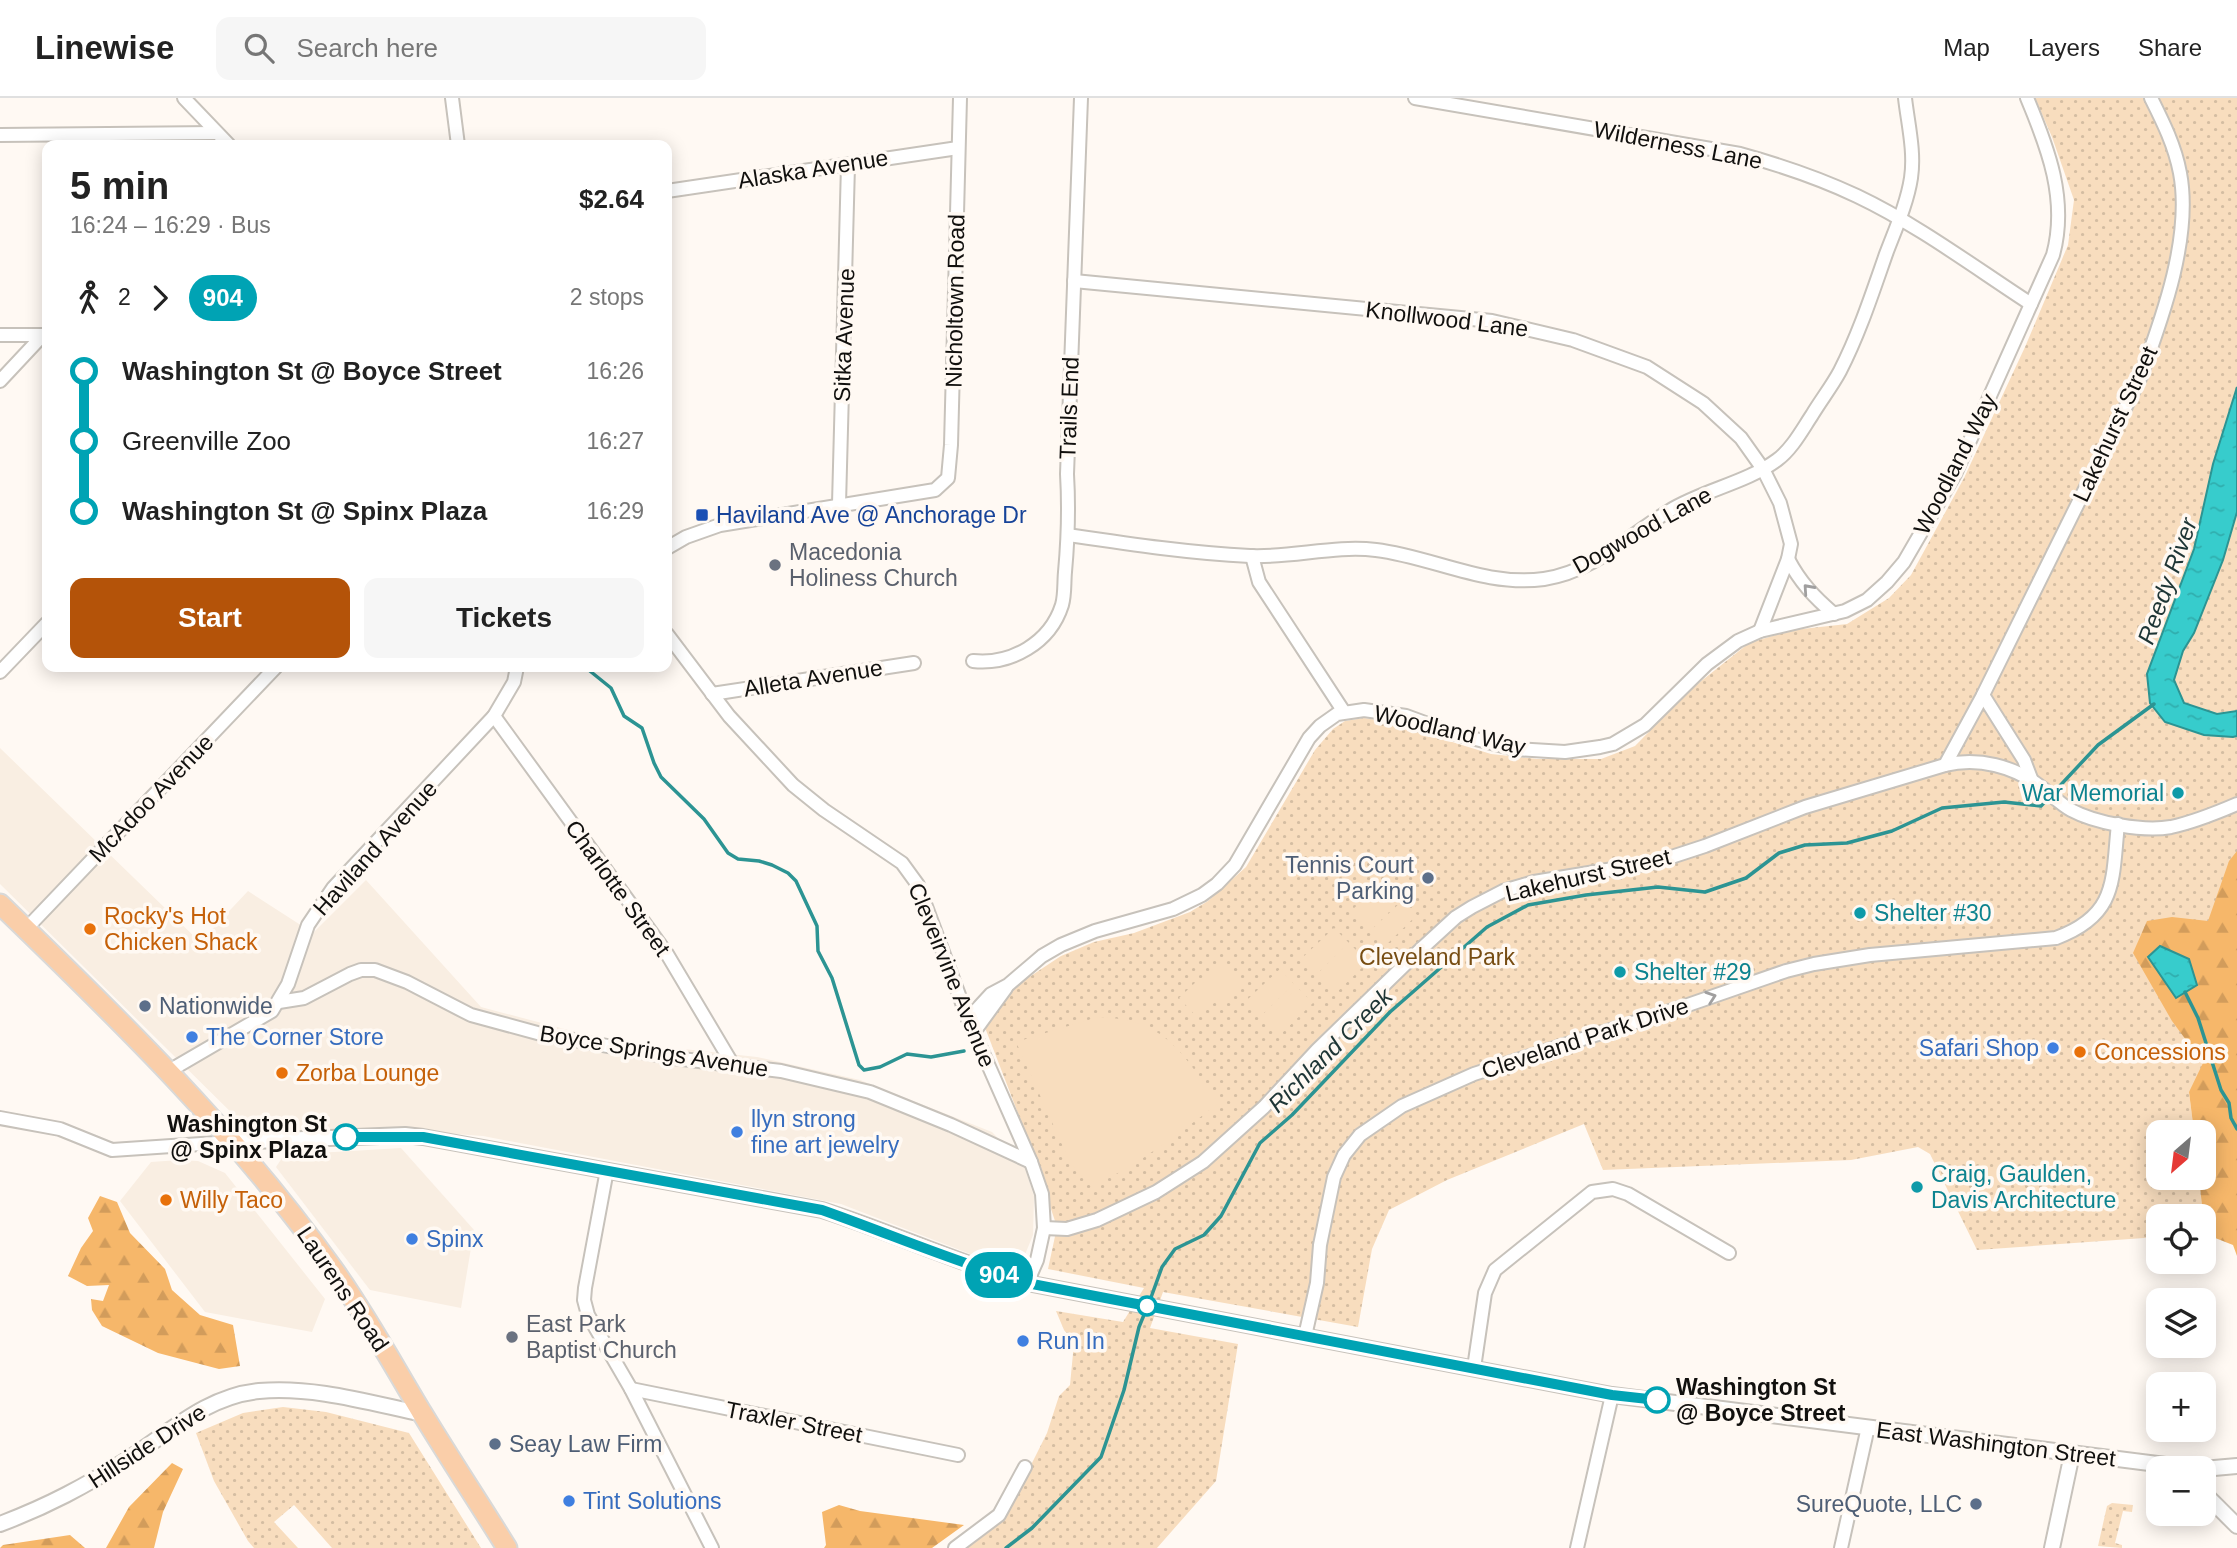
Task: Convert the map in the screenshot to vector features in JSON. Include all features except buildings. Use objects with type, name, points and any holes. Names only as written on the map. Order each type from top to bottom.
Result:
[{"type":"main road","name":"Laurens Road","points":[[0,904],[169,1071],[231,1142],[333,1268],[508,1548]]},
{"type":"street","points":[[184,98],[224,140]]},
{"type":"street","points":[[452,98],[457,140]]},
{"type":"street","name":"Nicholtown Road","points":[[839,504],[927,493],[943,485],[948,478],[960,98]]},
{"type":"street","name":"Trails End","points":[[973,661],[987,662],[1024,652],[1045,634],[1062,604],[1068,535],[1067,474],[1081,98]]},
{"type":"street","name":"Wilderness Lane","points":[[1415,98],[1740,153],[1828,183],[1899,219],[2031,304]]},
{"type":"street","name":"Dogwood Lane","points":[[1068,535],[1192,553],[1252,556],[1375,550],[1489,578],[1525,580],[1555,577],[1592,562],[1682,503],[1763,469],[1787,450],[1838,374],[1865,314],[1899,219],[1911,179],[1913,162],[1905,98]]},
{"type":"street","name":"Woodland Way","points":[[968,1019],[991,994],[1008,985],[1042,956],[1060,945],[1095,931],[1173,909],[1202,895],[1217,884],[1235,865],[1309,738],[1328,719],[1344,712],[1364,709],[1406,716],[1452,733],[1515,749],[1565,752],[1600,747],[1631,735],[1707,664],[1738,641],[1760,631],[1834,614],[1856,607],[1867,600],[1904,562],[1955,474],[2053,255],[2057,240],[2059,198],[2049,156],[2026,98]]},
{"type":"street","name":"Lakehurst Street","points":[[1945,765],[1983,695],[2141,376],[2161,315],[2176,260],[2183,196],[2171,139],[2151,98]]},
{"type":"street","points":[[0,135],[216,132]]},
{"type":"street","name":"Alaska Avenue","points":[[672,190],[958,148]]},
{"type":"street","name":"Sitka Avenue","points":[[839,504],[848,165]]},
{"type":"street","name":"Knollwood Lane","points":[[1074,281],[1492,321],[1536,330],[1625,357],[1673,381],[1703,403],[1741,438],[1763,469],[1780,503],[1791,544],[1788,559],[1760,631]]},
{"type":"street","points":[[0,335],[42,335]]},
{"type":"street","points":[[0,381],[42,338]]},
{"type":"street","points":[[672,546],[711,527],[839,504]]},
{"type":"street","points":[[1252,556],[1259,582],[1344,712]]},
{"type":"street","name":"Knollwood Lane","points":[[1788,559],[1798,579],[1834,614]]},
{"type":"street","points":[[0,672],[42,628]]},
{"type":"street","name":"Cleveirvine Avenue","points":[[672,641],[712,694],[759,750],[793,785],[824,810],[902,863],[918,885],[968,1019],[1031,1162],[1042,1194],[1044,1228],[1037,1260],[1027,1283]]},
{"type":"street","name":"Alleta Avenue","points":[[712,694],[914,663]]},
{"type":"street","name":"McAdoo Avenue","points":[[26,929],[271,672]]},
{"type":"street","name":"Haviland Avenue","points":[[169,1071],[265,1017],[279,1002],[308,925],[333,888],[494,716],[514,682],[516,672]]},
{"type":"street","points":[[1983,695],[2037,784],[2058,801],[2084,816],[2140,827],[2171,827],[2237,804]]},
{"type":"street","name":"Charlotte Street","points":[[494,716],[667,954],[733,1065]]},
{"type":"street","name":"Lakehurst Street","points":[[1044,1228],[1067,1229],[1097,1220],[1156,1192],[1202,1162],[1233,1136],[1456,917],[1503,891],[1534,882],[1656,862],[1805,807],[1962,761],[2007,769],[2037,784]]},
{"type":"street","name":"Cleveland Park Drive","points":[[1305,1336],[1317,1283],[1334,1177],[1344,1155],[1360,1135],[1402,1106],[1474,1074],[1786,971],[1840,958],[2056,938],[2082,926],[2108,897],[2112,885],[2118,824]]},
{"type":"street","name":"Boyce Springs Avenue","points":[[279,1002],[304,998],[350,974],[375,970],[407,982],[481,1018],[573,1041],[674,1058],[781,1071],[870,1092],[1005,1148],[1031,1162]]},
{"type":"street","name":"Woodland Way","points":[[974,1032],[1008,985]]},
{"type":"street","name":"East Washington Street","points":[[0,1118],[60,1129],[112,1150],[405,1135],[822,1210],[855,1220],[961,1262],[1027,1283],[1612,1395],[2146,1464]]},
{"type":"street","points":[[607,1170],[584,1300],[588,1315],[631,1390],[712,1548]]},
{"type":"street","points":[[1474,1368],[1485,1293],[1495,1270],[1592,1192],[1613,1189],[1628,1194],[1729,1253]]},
{"type":"street","name":"Traxler Street","points":[[631,1390],[958,1455]]},
{"type":"street","name":"Hillside Drive","points":[[0,1524],[71,1494],[205,1406],[229,1397],[258,1391],[295,1391],[341,1397],[423,1414]]},
{"type":"street","points":[[1577,1548],[1612,1395]]},
{"type":"street","points":[[1842,1548],[1868,1427]]},
{"type":"street","points":[[2052,1548],[2072,1454]]},
{"type":"street","points":[[2216,1468],[2237,1466]]},
{"type":"street","points":[[955,1548],[999,1515],[1025,1467]]},
{"type":"street","points":[[2216,1505],[2237,1526]]},
{"type":"shaded area","points":[[0,748],[200,942],[248,891],[313,933],[366,880],[481,1007],[610,1041],[757,1057],[860,1080],[992,1132],[1024,1165],[1034,1196],[1033,1235],[1024,1257],[1009,1269],[841,1204],[483,1136],[387,1129],[251,1132],[0,884]]},
{"type":"shaded area","points":[[401,1148],[474,1230],[461,1308],[370,1290],[276,1167],[284,1155]]},
{"type":"shaded area","points":[[198,1161],[225,1173],[325,1299],[312,1332],[205,1312],[120,1201],[151,1162]]},
{"type":"green space","name":"Cleveland Park","points":[[2035,98],[2237,98],[2237,1053],[2189,1092],[2192,1120],[2146,1120],[2146,1190],[2200,1190],[2202,1204],[2146,1204],[2146,1238],[1977,1250],[1930,1154],[1918,1147],[1851,1160],[1603,1170],[1584,1124],[1447,1180],[1389,1210],[1372,1249],[1358,1327],[1163,1292],[1150,1328],[1238,1344],[1216,1481],[1157,1548],[967,1548],[989,1532],[1004,1515],[1047,1433],[1059,1396],[1070,1385],[1074,1343],[1064,1330],[1056,1311],[1123,1322],[1144,1288],[1048,1269],[1057,1227],[1026,1134],[984,1025],[1008,991],[1061,956],[1094,942],[1134,933],[1190,912],[1208,901],[1246,867],[1315,750],[1333,729],[1345,721],[1364,718],[1404,724],[1491,754],[1537,759],[1601,759],[1635,746],[1690,690],[1749,643],[1793,630],[1847,624],[1889,598],[1911,575],[1964,478],[2025,347],[2068,245],[2074,200]]},
{"type":"green space","points":[[2237,851],[2237,1256],[2233,1245],[2216,1238],[2216,1204],[2202,1204],[2200,1190],[2216,1190],[2216,1120],[2192,1120],[2189,1092],[2203,1063],[2172,1021],[2133,953],[2147,921],[2172,917],[2208,921],[2229,861]]},
{"type":"green space","points":[[1384,880],[1399,896],[1367,926],[1352,910]]},
{"type":"green space","points":[[1403,900],[1417,915],[1386,945],[1371,930]]},
{"type":"green space","points":[[1334,928],[1349,943],[1318,973],[1303,957]]},
{"type":"green space","points":[[1353,947],[1368,962],[1337,992],[1322,977]]},
{"type":"green space","points":[[1223,965],[1242,984],[1222,1002],[1218,999],[1198,1018],[1179,998],[1199,979],[1204,983]]},
{"type":"green space","points":[[1280,969],[1294,984],[1263,1014],[1248,999]]},
{"type":"green space","points":[[1298,988],[1313,1003],[1282,1033],[1267,1018]]},
{"type":"green space","points":[[1098,1017],[1141,1024],[1157,1032],[1182,1054],[1219,1103],[1137,1162],[1119,1173],[1093,1181],[1082,1176],[1069,1160],[1016,1042]]},
{"type":"green space","points":[[100,1196],[117,1202],[130,1233],[165,1269],[172,1290],[200,1315],[233,1325],[240,1366],[219,1369],[158,1353],[102,1326],[92,1310],[91,1299],[103,1301],[109,1285],[87,1286],[68,1276],[81,1248],[93,1231],[88,1218]]},
{"type":"green space","points":[[283,1407],[326,1412],[409,1433],[481,1548],[332,1548],[294,1505],[274,1522],[298,1548],[254,1548],[214,1481],[196,1433],[243,1413]]},
{"type":"green space","points":[[172,1463],[183,1469],[163,1512],[154,1548],[106,1548],[129,1507]]},
{"type":"green space","points":[[2112,1503],[2133,1505],[2132,1512],[2123,1511],[2115,1543],[2122,1545],[2122,1548],[2098,1546],[2107,1506]]},
{"type":"green space","points":[[839,1505],[860,1511],[964,1525],[932,1548],[824,1548],[826,1545],[822,1512]]},
{"type":"green space","points":[[70,1535],[85,1548],[0,1548],[3,1545]]},
{"type":"water","points":[[2237,387],[2237,512],[2223,560],[2194,633],[2183,651],[2174,680],[2184,703],[2217,714],[2237,711],[2237,736],[2233,737],[2204,735],[2165,722],[2150,703],[2147,674],[2194,549],[2213,464]]},
{"type":"water","points":[[2160,946],[2189,959],[2197,985],[2176,998],[2148,957]]},
{"type":"waterway","points":[[591,672],[611,688],[624,716],[642,728],[661,777],[704,819],[728,853],[738,859],[772,865],[788,873],[796,881],[817,926],[818,951],[832,978],[859,1065],[864,1070],[880,1067],[907,1054],[931,1057],[964,1051]]},
{"type":"waterway","name":"Richland Creek","points":[[1149,1303],[1162,1267],[1175,1249],[1204,1235],[1221,1216],[1260,1143],[1292,1115],[1390,1012],[1487,927],[1528,905],[1586,895],[1658,887],[1705,892],[1746,878],[1779,853],[1805,845],[1847,843],[1892,831],[1942,808],[2004,802],[2041,806],[2098,745],[2154,704]]},
{"type":"waterway","points":[[2185,992],[2198,1018],[2221,1090],[2229,1103],[2231,1118],[2237,1129]]},
{"type":"waterway","name":"Richland Creek","points":[[1006,1548],[1032,1528],[1101,1457],[1124,1390],[1139,1327],[1146,1310]]},
{"type":"bus line","name":"904","points":[[346,1137],[423,1137],[822,1210],[855,1220],[961,1262],[1027,1283],[1612,1395],[1657,1400]]},
{"type":"place","name":"Haviland Ave @ Anchorage Dr","points":[[702,515]]},
{"type":"place","name":"Macedonia Holiness Church","points":[[775,565]]},
{"type":"place","name":"War Memorial","points":[[2178,793]]},
{"type":"place","name":"Tennis Court Parking","points":[[1428,878]]},
{"type":"place","name":"Shelter #30","points":[[1860,913]]},
{"type":"place","name":"Rocky's Hot Chicken Shack","points":[[90,929]]},
{"type":"place","name":"Shelter #29","points":[[1620,972]]},
{"type":"place","name":"Nationwide","points":[[145,1006]]},
{"type":"place","name":"The Corner Store","points":[[192,1037]]},
{"type":"place","name":"Safari Shop","points":[[2053,1048]]},
{"type":"place","name":"Concessions","points":[[2080,1052]]},
{"type":"place","name":"Zorba Lounge","points":[[282,1073]]},
{"type":"place","name":"llyn strong fine art jewelry","points":[[737,1132]]},
{"type":"place","name":"Washington St @ Spinx Plaza","points":[[346,1137]]},
{"type":"place","name":"Craig, Gaulden, Davis Architecture","points":[[1917,1187]]},
{"type":"place","name":"Willy Taco","points":[[166,1200]]},
{"type":"place","name":"Spinx","points":[[412,1239]]},
{"type":"place","name":"East Park Baptist Church","points":[[512,1337]]},
{"type":"place","name":"Run In","points":[[1023,1341]]},
{"type":"place","name":"Washington St @ Boyce Street","points":[[1657,1400]]},
{"type":"place","name":"Seay Law Firm","points":[[495,1444]]},
{"type":"place","name":"Tint Solutions","points":[[569,1501]]},
{"type":"place","name":"SureQuote, LLC","points":[[1976,1504]]},
{"type":"water label","name":"Reedy River","points":[[2167,581]]}]
